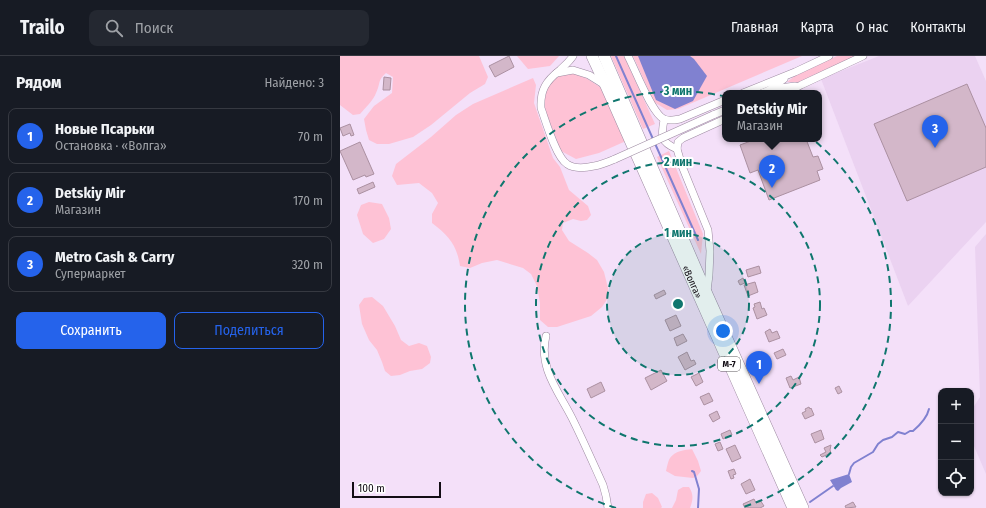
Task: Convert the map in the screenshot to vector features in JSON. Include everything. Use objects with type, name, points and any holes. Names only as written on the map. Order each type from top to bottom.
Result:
[{"type":"highway","name":"«Волга»","points":[[592,56],[793,508]]},
{"type":"highway","name":"«Волга»","points":[[604,56],[706,292],[803,508]]},
{"type":"street","points":[[573,56],[570,61],[549,80],[542,92],[540,101],[541,108],[558,153],[566,164],[586,168],[596,166],[722,111]]},
{"type":"street","points":[[628,56],[654,110],[664,120],[680,119],[722,101]]},
{"type":"street","points":[[750,90],[829,56]]},
{"type":"street","points":[[792,90],[863,56]]},
{"type":"street","points":[[555,73],[573,70],[589,74],[606,86]]},
{"type":"street","points":[[770,90],[795,72]]},
{"type":"street","points":[[770,90],[801,85]]},
{"type":"street","points":[[664,120],[662,133],[663,137],[666,143],[677,149]]},
{"type":"street","points":[[706,292],[709,275],[710,251],[708,230],[682,166],[677,149],[678,142],[683,138],[722,120]]},
{"type":"street","points":[[546,336],[544,346],[546,368],[556,390],[572,418],[603,485],[608,508]]},
{"type":"shaded area","points":[[340,56],[479,56],[488,77],[485,84],[470,93],[431,125],[413,137],[389,144],[377,144],[369,140],[364,119],[374,106],[392,93],[393,77],[386,73],[380,80],[375,96],[371,102],[360,114],[353,115],[340,105]]},
{"type":"shaded area","points":[[517,56],[559,56],[550,66],[528,69]]},
{"type":"shaded area","points":[[611,56],[624,56],[655,124],[643,129]]},
{"type":"shaded area","points":[[633,56],[802,56],[678,109],[667,110],[654,102]]},
{"type":"shaded area","points":[[837,56],[857,56],[799,82],[787,82],[796,75]]},
{"type":"shaded area","points":[[879,56],[975,56],[986,81],[986,222],[908,306],[821,79]]},
{"type":"shaded area","points":[[573,73],[586,78],[603,89],[626,141],[599,153],[576,159],[561,151],[543,103],[546,89],[557,76]]},
{"type":"shaded area","points":[[533,78],[536,85],[534,103],[553,158],[560,167],[569,190],[588,206],[591,215],[587,220],[581,221],[573,219],[563,223],[562,230],[569,241],[597,260],[604,272],[608,288],[608,298],[602,307],[591,316],[557,327],[548,327],[540,320],[540,303],[537,286],[531,274],[523,268],[497,260],[482,263],[470,268],[460,266],[457,252],[451,241],[432,223],[432,214],[438,203],[432,193],[419,183],[397,185],[392,176],[396,164],[431,137],[456,115],[473,104]]},
{"type":"shaded area","points":[[669,151],[703,234],[701,254],[657,157]]},
{"type":"shaded area","points":[[369,202],[382,204],[389,218],[391,229],[384,239],[373,243],[363,234],[357,215],[361,205]]},
{"type":"shaded area","points":[[986,234],[986,474],[974,446],[974,406],[980,397],[975,247]]},
{"type":"shaded area","points":[[372,297],[383,306],[395,326],[401,340],[409,346],[419,343],[427,346],[431,357],[430,363],[422,369],[410,371],[400,375],[391,376],[385,371],[377,350],[369,340],[362,324],[359,305],[364,298]]},
{"type":"shaded area","points":[[692,449],[701,471],[697,476],[693,478],[675,476],[666,471],[670,458],[674,454],[680,451]]},
{"type":"shaded area","points":[[683,487],[689,487],[692,493],[690,508],[672,508],[676,500],[678,490]]},
{"type":"shaded area","points":[[652,493],[658,498],[662,507],[643,508],[643,502],[646,494]]},
{"type":"water","points":[[638,56],[690,56],[707,76],[693,101],[675,109],[656,100]]},
{"type":"water","points":[[849,474],[852,482],[838,491],[836,490],[830,480]]},
{"type":"building","points":[[509,56],[514,67],[495,77],[489,66]]},
{"type":"building","points":[[384,77],[391,78],[390,90],[383,90]]},
{"type":"building","points":[[967,84],[986,128],[986,167],[907,201],[874,124]]},
{"type":"building","points":[[350,124],[354,135],[351,136],[350,133],[343,136],[340,128]]},
{"type":"building","points":[[360,142],[374,174],[366,177],[365,175],[353,180],[340,151]]},
{"type":"building","points":[[748,142],[807,142],[813,157],[818,156],[823,169],[817,171],[820,180],[769,200],[758,170],[750,173],[740,145]]},
{"type":"building","points":[[373,182],[375,187],[359,194],[357,189]]},
{"type":"building","points":[[759,266],[761,273],[748,277],[746,270]]},
{"type":"building","points":[[743,278],[745,283],[740,285],[738,281]]},
{"type":"building","points":[[755,282],[758,292],[748,296],[744,285]]},
{"type":"building","points":[[664,290],[666,294],[656,299],[654,295]]},
{"type":"building","points":[[760,302],[762,309],[764,308],[767,315],[757,319],[753,308],[755,307],[754,304]]},
{"type":"building","points":[[676,315],[681,326],[670,331],[665,320]]},
{"type":"building","points":[[770,329],[772,333],[777,331],[780,338],[769,342],[765,332]]},
{"type":"building","points":[[683,334],[687,341],[677,346],[674,338]]},
{"type":"building","points":[[783,349],[786,355],[777,359],[774,353]]},
{"type":"building","points":[[687,352],[691,361],[694,360],[696,364],[685,370],[678,357]]},
{"type":"building","points":[[661,370],[667,381],[651,390],[645,378]]},
{"type":"building","points":[[699,373],[703,382],[696,386],[691,377]]},
{"type":"building","points":[[791,376],[793,380],[799,377],[801,384],[790,388],[786,378]]},
{"type":"building","points":[[601,382],[605,391],[591,398],[587,389]]},
{"type":"building","points":[[839,386],[842,392],[838,394],[835,388]]},
{"type":"building","points":[[709,393],[713,401],[704,405],[700,397]]},
{"type":"building","points":[[809,407],[814,415],[805,419],[802,413]]},
{"type":"building","points":[[717,411],[720,418],[713,422],[709,415]]},
{"type":"building","points":[[730,430],[732,435],[723,439],[721,434]]},
{"type":"building","points":[[821,430],[824,439],[815,443],[811,434]]},
{"type":"building","points":[[720,442],[723,449],[718,451],[715,444]]},
{"type":"building","points":[[735,445],[741,458],[732,462],[726,449]]},
{"type":"building","points":[[831,445],[831,453],[822,457],[820,455],[826,452],[824,448]]},
{"type":"building","points":[[734,469],[736,474],[733,475],[734,478],[731,479],[728,471]]},
{"type":"building","points":[[750,479],[755,490],[746,494],[741,484]]},
{"type":"building","points":[[754,499],[756,503],[760,500],[764,506],[760,508],[745,508],[743,504]]},
{"type":"building","points":[[853,502],[856,507],[846,508],[845,506]]},
{"type":"waterway","points":[[616,56],[698,240]]},
{"type":"waterway","points":[[849,474],[854,463],[873,452],[878,444],[883,440],[892,437],[898,432],[905,434],[913,431],[923,421],[929,409]]},
{"type":"waterway","points":[[692,471],[694,472],[699,489],[698,508]]},
{"type":"waterway","points":[[810,502],[833,486]]},
{"type":"place","name":"Metro Cash & Carry","points":[[935,148]]},
{"type":"place","name":"Detskiy Mir","points":[[772,188]]},
{"type":"place","name":"Новые Псарьки","points":[[759,384]]}]
